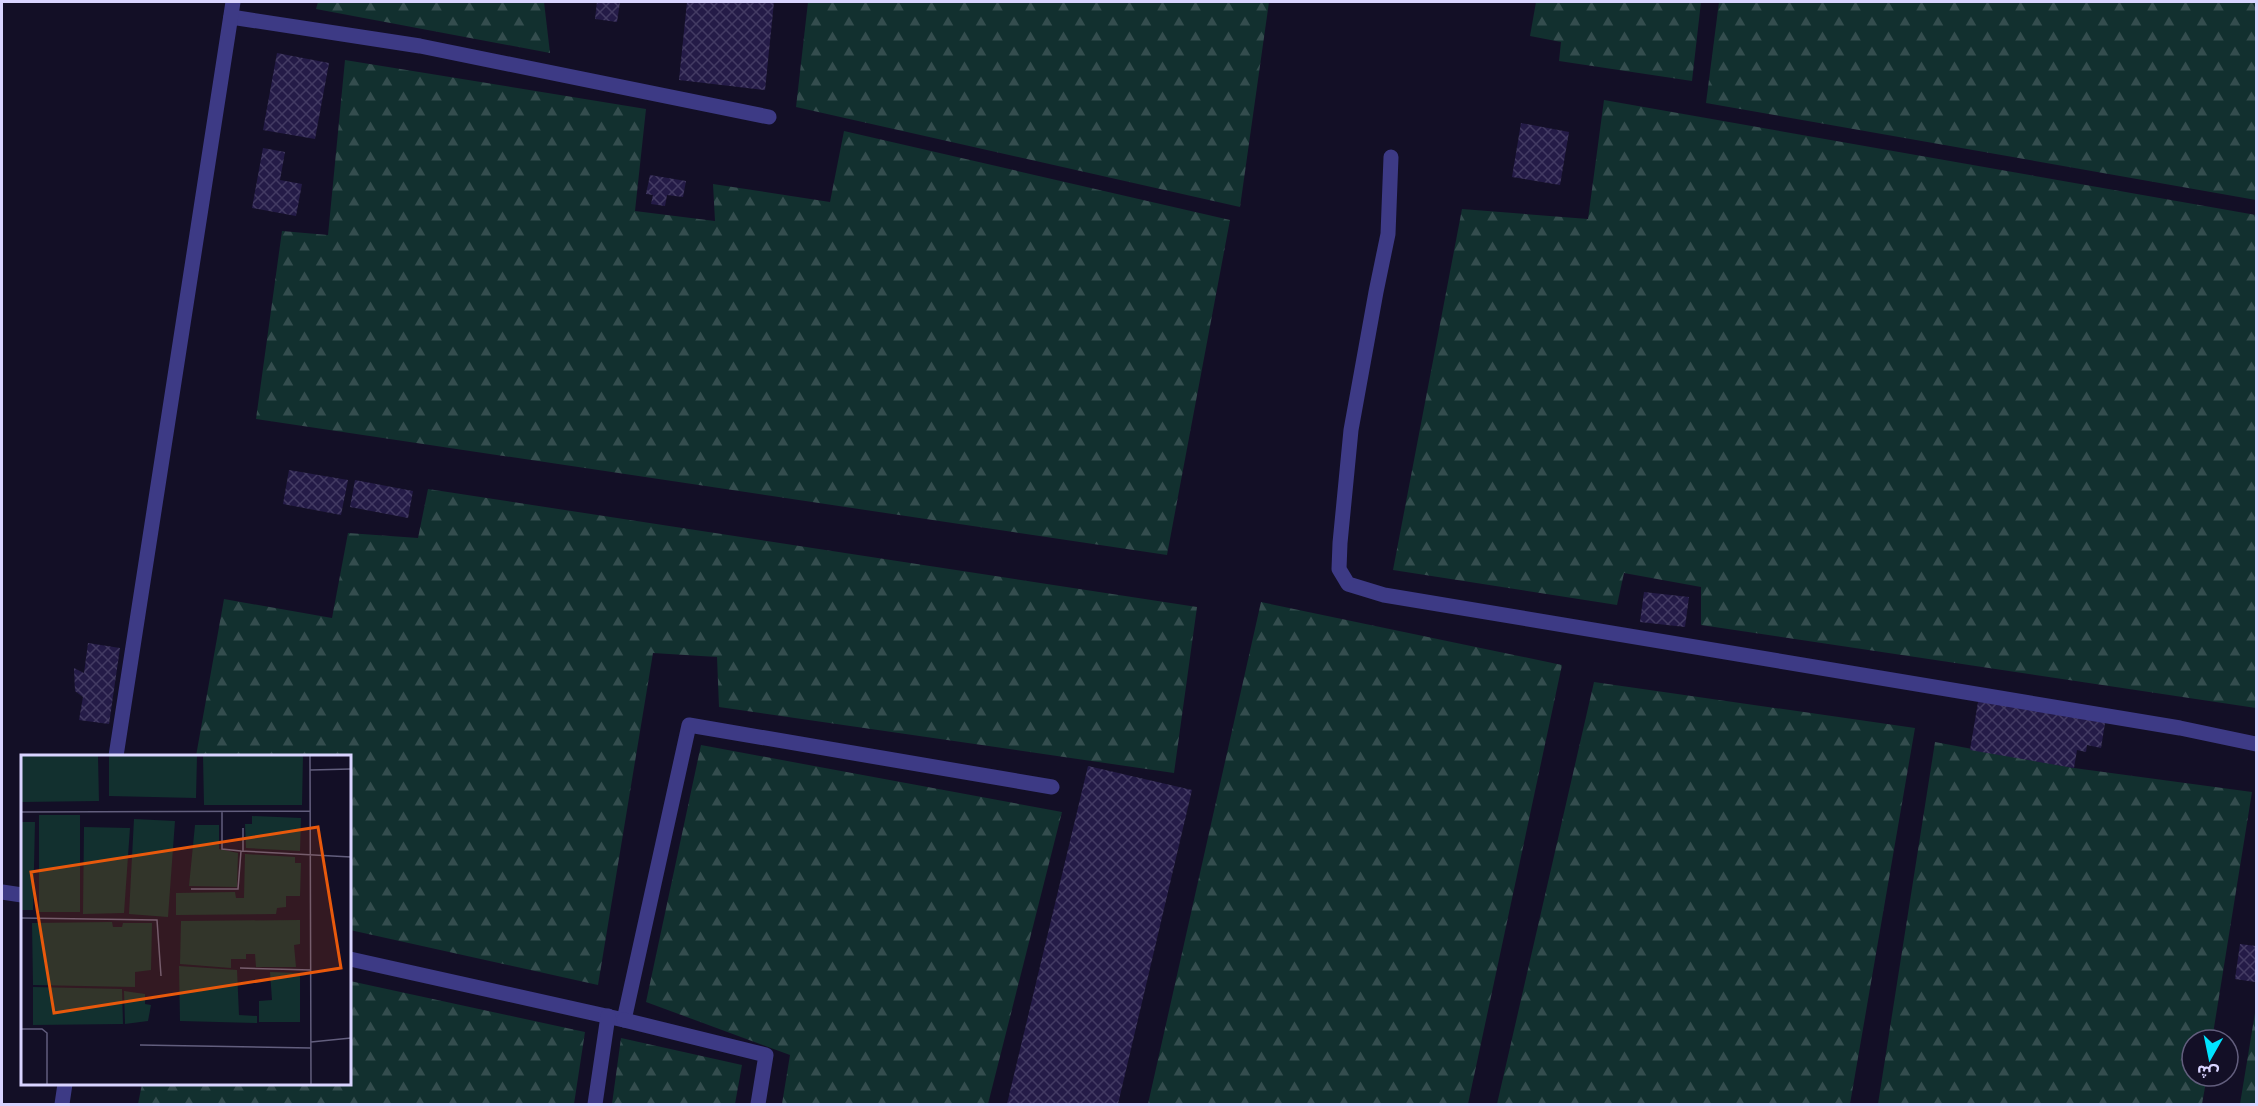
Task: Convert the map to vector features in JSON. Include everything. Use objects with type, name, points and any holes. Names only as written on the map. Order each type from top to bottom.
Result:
[{"type":"street","points":[[116,755],[233,2]]},
{"type":"street","points":[[231,17],[420,46],[769,117]]},
{"type":"street","points":[[1391,157],[1388,234],[1351,430],[1339,569],[1348,584],[1384,595],[2180,728],[2256,744]]},
{"type":"street","points":[[624,1020],[689,725],[1053,787]]},
{"type":"street","points":[[2,892],[21,895]]},
{"type":"street","points":[[351,959],[624,1020],[766,1055],[758,1104]]},
{"type":"street","points":[[595,1104],[608,1017]]},
{"type":"street","points":[[62,1104],[65,1085]]},
{"type":"green space","points":[[318,2],[544,2],[550,53],[316,9]]},
{"type":"green space","points":[[808,2],[1269,2],[1240,207],[796,107]]},
{"type":"green space","points":[[1536,2],[1701,2],[1692,81],[1559,61],[1561,42],[1530,36]]},
{"type":"green space","points":[[1719,2],[2256,2],[2256,200],[1706,103]]},
{"type":"green space","points":[[345,60],[646,109],[635,211],[715,221],[713,184],[830,202],[844,131],[1230,220],[1167,555],[256,419],[282,231],[328,235]]},
{"type":"green space","points":[[1604,100],[2256,215],[2256,708],[1701,625],[1701,587],[1624,573],[1617,605],[1393,570],[1462,209],[1588,219]]},
{"type":"green space","points":[[428,489],[1197,607],[1174,773],[719,707],[717,657],[653,653],[598,985],[351,930],[351,755],[196,755],[224,599],[332,618],[348,533],[418,538]]},
{"type":"green space","points":[[1261,602],[1562,665],[1468,1104],[1148,1104]]},
{"type":"green space","points":[[1594,682],[1915,728],[1850,1104],[1497,1104]]},
{"type":"green space","points":[[1935,742],[2074,768],[2252,792],[2214,1028],[2180,1028],[2180,1088],[2205,1088],[2202,1104],[1878,1104]]},
{"type":"green space","points":[[701,745],[1062,812],[988,1104],[782,1104],[790,1055],[646,1002]]},
{"type":"green space","points":[[351,981],[585,1032],[574,1104],[138,1104],[142,1085],[351,1085]]},
{"type":"green space","points":[[2256,1007],[2256,1104],[2240,1104]]},
{"type":"green space","points":[[621,1038],[742,1065],[735,1104],[612,1104]]},
{"type":"building","points":[[597,2],[620,2],[617,22],[595,19]]},
{"type":"building","points":[[687,2],[774,2],[765,90],[679,80]]},
{"type":"building","points":[[277,53],[329,63],[315,139],[263,130]]},
{"type":"building","points":[[1521,123],[1569,132],[1560,185],[1512,177]]},
{"type":"building","points":[[263,148],[285,152],[280,180],[302,184],[296,216],[252,208]]},
{"type":"building","points":[[650,175],[686,181],[683,197],[667,195],[665,206],[651,204],[653,195],[646,194]]},
{"type":"building","points":[[289,470],[348,480],[341,515],[283,504]]},
{"type":"building","points":[[355,480],[413,491],[408,518],[350,507]]},
{"type":"building","points":[[1644,592],[1689,597],[1685,627],[1640,622]]},
{"type":"building","points":[[88,643],[120,648],[109,724],[79,720],[83,697],[75,691],[74,668],[84,673]]},
{"type":"building","points":[[1979,696],[2106,717],[2101,748],[2087,745],[2086,752],[2077,750],[2074,768],[1970,750]]},
{"type":"building","points":[[1088,766],[1192,790],[1118,1104],[1007,1104]]},
{"type":"building","points":[[2240,944],[2256,946],[2255,982],[2235,979]]}]
